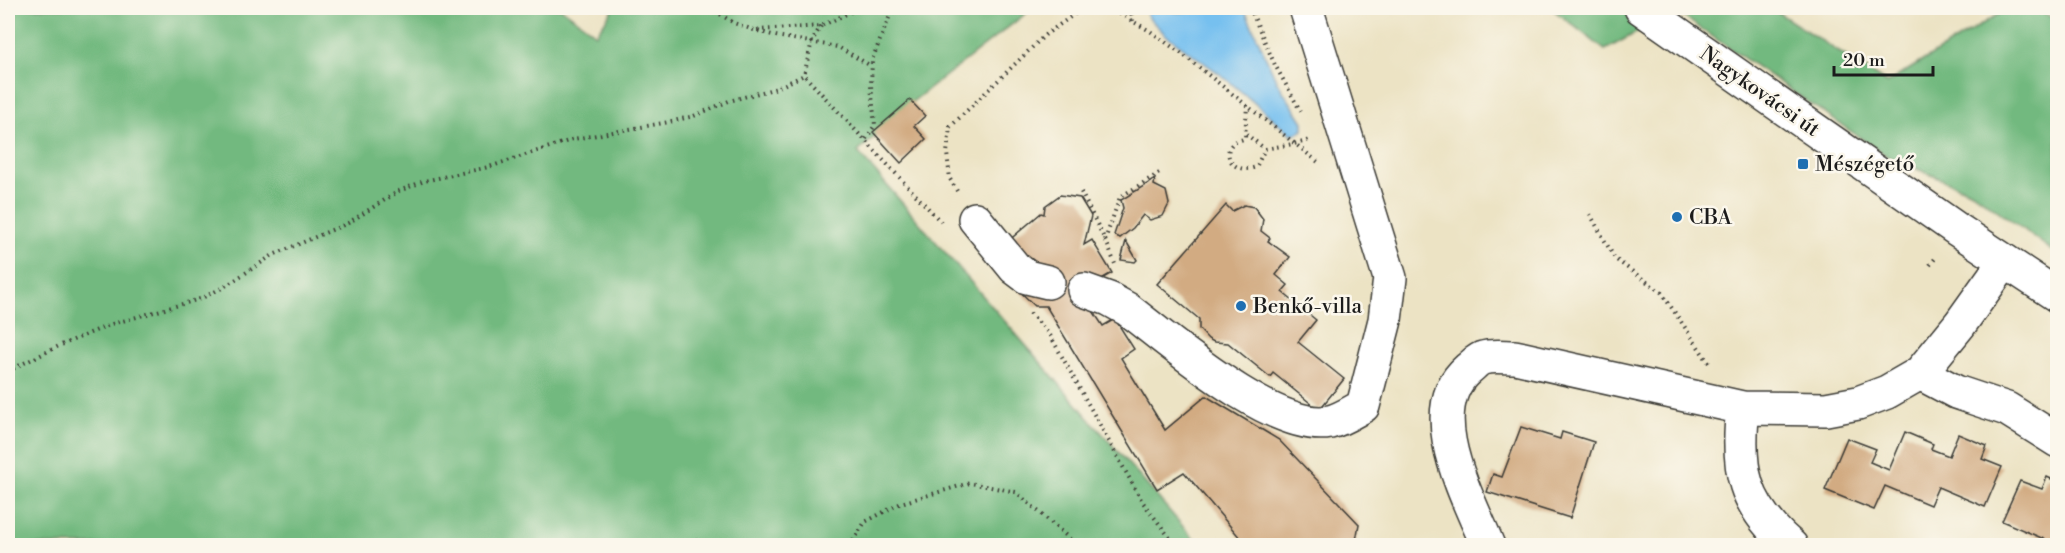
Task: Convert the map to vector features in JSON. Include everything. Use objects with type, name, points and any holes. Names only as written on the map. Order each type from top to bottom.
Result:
[{"type":"street","points":[[1097,295],[1127,309],[1232,389],[1272,410],[1305,422],[1328,422],[1363,406],[1385,320],[1390,278],[1344,161],[1306,8]]},
{"type":"street","name":"Nagykovácsi út","points":[[1641,8],[2058,296]]},
{"type":"street","points":[[975,219],[1015,268],[1027,277],[1048,282]]},
{"type":"street","points":[[1488,546],[1453,459],[1448,430],[1449,400],[1461,375],[1481,358],[1515,357],[1738,407],[1826,409],[1887,392],[1920,373],[1960,324],[2005,261]]},
{"type":"street","points":[[1920,373],[1956,392],[2007,409],[2058,441]]},
{"type":"street","points":[[1738,407],[1740,455],[1748,493],[1771,529],[1791,546]]},
{"type":"path","points":[[710,8],[754,30],[838,47],[871,66]]},
{"type":"path","points":[[754,30],[821,26],[859,8]]},
{"type":"path","points":[[866,139],[874,125],[871,66],[873,54],[893,8]]},
{"type":"path","points":[[975,219],[950,179],[946,153],[950,127],[1046,35],[1083,8]]},
{"type":"path","points":[[1109,8],[1182,54],[1319,163],[1326,165],[1344,161]]},
{"type":"path","points":[[1130,8],[1134,22]]},
{"type":"path","points":[[1250,8],[1275,65],[1302,113]]},
{"type":"path","points":[[804,75],[812,41],[821,26]]},
{"type":"path","points":[[804,75],[942,223]]},
{"type":"path","points":[[8,371],[61,345],[112,324],[201,299],[273,255],[348,223],[399,191],[424,181],[510,161],[574,139],[646,127],[693,116],[729,101],[777,88],[804,75]]},
{"type":"path","points":[[1247,105],[1245,138],[1235,142],[1230,150],[1231,163],[1244,170],[1256,167],[1265,149]]},
{"type":"path","points":[[1246,134],[1265,149],[1310,139],[1313,132],[1324,152],[1344,161]]},
{"type":"path","points":[[1105,241],[1120,197],[1161,172]]},
{"type":"path","points":[[1081,192],[1118,273],[1097,295]]},
{"type":"path","points":[[1590,214],[1615,259],[1660,292],[1738,407]]},
{"type":"path","points":[[1027,310],[1054,342],[1142,501],[1176,546]]},
{"type":"path","points":[[850,546],[865,522],[901,503],[970,483],[1016,492],[1078,546]]},
{"type":"path","points":[[695,540],[706,546]]},
{"type":"green space","points":[[8,8],[561,8],[596,34],[614,8],[1033,8],[912,102],[858,152],[1199,545],[8,545]]},
{"type":"green space","points":[[1551,8],[1771,8],[1887,83],[2008,8],[2034,8],[2057,20],[2057,254],[1972,192],[1887,156],[1675,11],[1605,50]]},
{"type":"water","points":[[1145,8],[1173,8],[1175,12],[1183,12],[1197,8],[1244,8],[1277,82],[1303,122],[1303,130],[1291,134],[1225,78],[1166,35],[1148,17]]},
{"type":"building","points":[[910,100],[925,116],[914,126],[926,139],[901,163],[873,132]]},
{"type":"building","points":[[1155,179],[1154,185],[1166,191],[1169,204],[1163,216],[1150,220],[1143,215],[1133,228],[1120,238],[1114,235],[1123,208],[1121,200]]},
{"type":"building","points":[[1060,195],[1080,198],[1091,216],[1084,245],[1092,240],[1112,273],[1096,282],[1087,302],[1103,326],[1115,319],[1134,349],[1121,358],[1165,430],[1206,396],[1279,440],[1359,524],[1355,546],[1247,546],[1184,472],[1157,489],[1046,306],[1035,306],[1009,281],[1007,242],[1041,213],[1044,214],[1045,206]]},
{"type":"building","name":"Benkő-villa","points":[[1226,205],[1232,211],[1244,205],[1254,207],[1263,219],[1261,231],[1270,238],[1268,241],[1290,257],[1276,275],[1288,285],[1282,292],[1316,320],[1298,342],[1344,379],[1319,410],[1273,373],[1270,377],[1228,343],[1208,339],[1199,329],[1199,319],[1157,284]]},
{"type":"building","points":[[1126,241],[1137,260],[1135,262],[1121,260]]},
{"type":"building","points":[[1521,427],[1560,439],[1562,432],[1594,442],[1570,518],[1487,492],[1493,474],[1502,477]]},
{"type":"building","points":[[1905,432],[1933,444],[1931,449],[1949,456],[1958,434],[1987,446],[1982,459],[2002,467],[1985,507],[1938,487],[1930,505],[1885,486],[1874,510],[1825,490],[1847,438],[1876,449],[1870,462],[1889,470]]},
{"type":"building","points":[[2047,477],[2058,482],[2058,545],[2002,521],[2020,481],[2042,489]]},
{"type":"place","name":"Mészégető","points":[[1803,164]]},
{"type":"place","name":"CBA","points":[[1677,217]]},
{"type":"place","name":"Benkő-villa","points":[[1241,306]]}]
